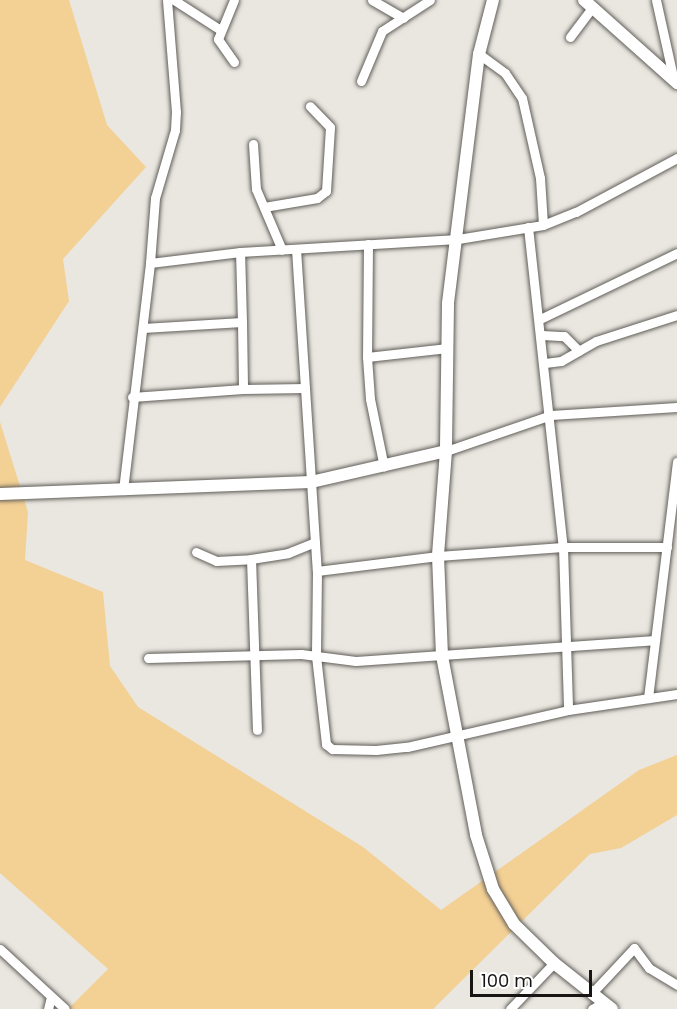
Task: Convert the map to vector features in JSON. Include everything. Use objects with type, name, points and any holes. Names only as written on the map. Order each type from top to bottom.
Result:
[{"type":"street","points":[[123,490],[132,397],[143,328],[155,198],[175,130],[176,112],[167,0]]},
{"type":"street","points":[[174,0],[219,28]]},
{"type":"street","points":[[234,0],[219,28],[219,43],[234,62]]},
{"type":"street","points":[[372,0],[403,18]]},
{"type":"street","points":[[361,81],[382,31],[430,0]]},
{"type":"street","points":[[493,0],[479,54],[458,239],[448,304],[446,451],[438,556],[442,656],[476,835],[493,889],[514,924],[554,963],[608,1006]]},
{"type":"street","points":[[656,0],[676,82]]},
{"type":"street","points":[[570,37],[588,4],[676,82]]},
{"type":"street","points":[[479,54],[505,73],[522,98],[539,167],[543,225]]},
{"type":"street","points":[[264,207],[317,198],[326,191],[330,127],[310,106]]},
{"type":"street","points":[[253,144],[256,189],[282,250]]},
{"type":"street","points":[[150,263],[240,252],[458,239],[543,225],[677,158]]},
{"type":"street","points":[[528,227],[551,415],[563,547],[568,710]]},
{"type":"street","points":[[368,244],[367,357],[370,399],[384,467]]},
{"type":"street","points":[[296,249],[317,571],[316,656],[323,738],[332,748],[386,749],[456,736],[568,710],[677,694]]},
{"type":"street","points":[[240,252],[243,389]]},
{"type":"street","points":[[540,319],[677,253]]},
{"type":"street","points":[[545,363],[561,361],[596,341],[677,315]]},
{"type":"street","points":[[143,328],[242,322]]},
{"type":"street","points":[[542,336],[564,336],[579,351]]},
{"type":"street","points":[[367,357],[447,348]]},
{"type":"street","points":[[132,397],[243,389],[305,388]]},
{"type":"street","points":[[0,494],[311,482],[446,451],[551,415],[677,407]]},
{"type":"street","points":[[648,698],[677,462]]},
{"type":"street","points":[[196,552],[216,561],[251,559],[288,553],[315,542]]},
{"type":"street","points":[[317,571],[438,556],[563,547],[668,547]]},
{"type":"street","points":[[251,559],[257,730]]},
{"type":"street","points":[[666,564],[677,562]]},
{"type":"street","points":[[148,658],[255,655],[316,656],[356,661],[442,656],[566,644],[655,640]]},
{"type":"street","points":[[591,994],[634,948],[649,968],[677,985]]},
{"type":"street","points":[[0,949],[65,1009]]},
{"type":"street","points":[[510,1009],[554,963]]},
{"type":"street","points":[[48,1009],[51,997]]},
{"type":"street","points":[[592,1009],[608,1006]]},
{"type":"shaded area","points":[[0,0],[69,0],[107,125],[146,167],[63,259],[69,301],[0,407]]},
{"type":"shaded area","points":[[0,422],[28,512],[25,560],[103,592],[110,666],[138,707],[363,847],[441,910],[639,770],[677,755],[677,815],[621,848],[590,854],[433,1009],[68,1009],[108,969],[0,873]]}]
